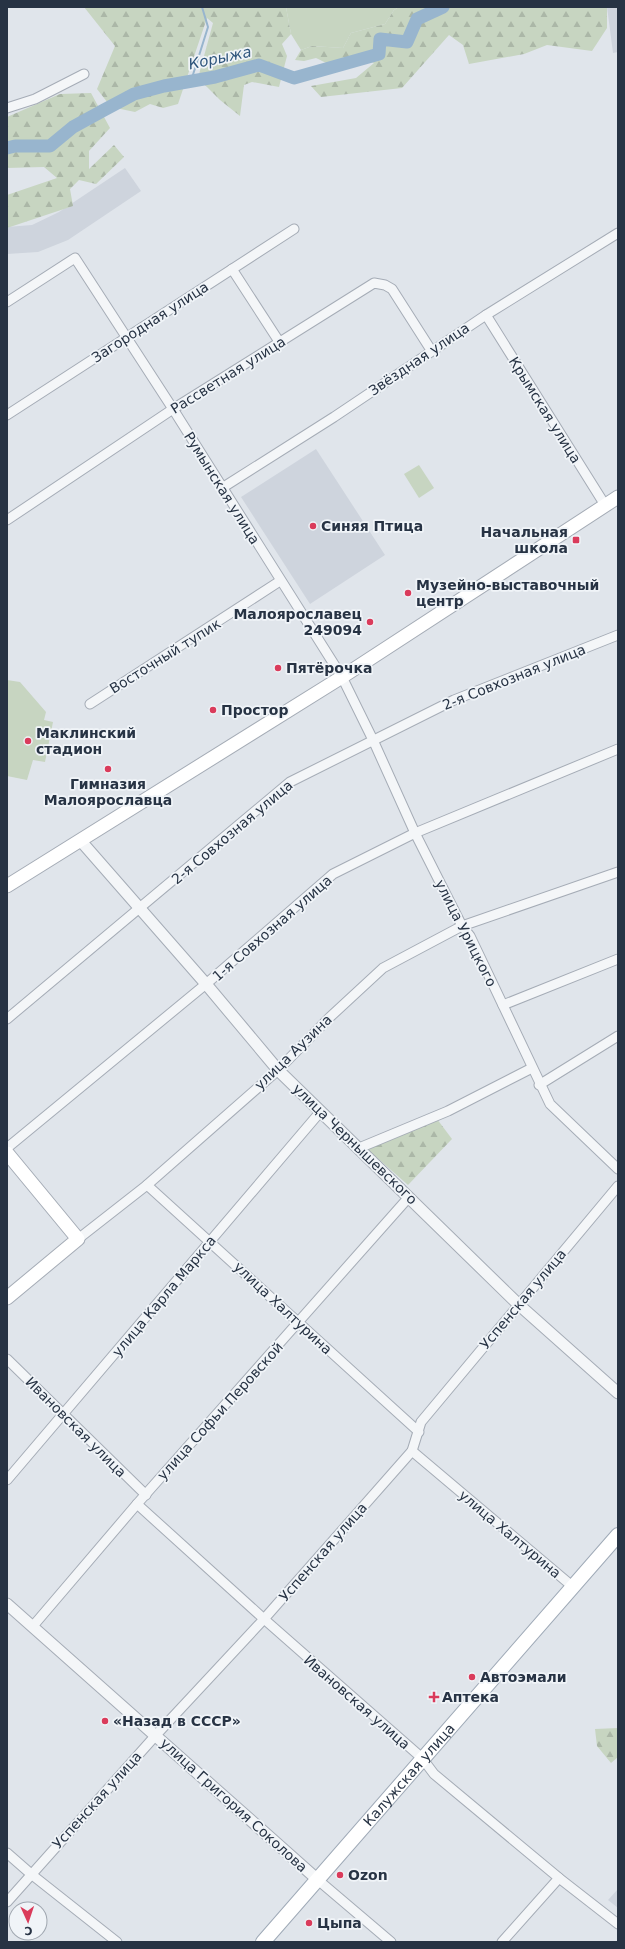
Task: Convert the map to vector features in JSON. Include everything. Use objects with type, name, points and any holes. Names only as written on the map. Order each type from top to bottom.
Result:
[{"type":"main road","points":[[7,886],[342,677],[618,497]]},
{"type":"main road","points":[[7,1153],[78,1239]]},
{"type":"main road","name":"улица Аузина","points":[[7,1298],[78,1239]]},
{"type":"main road","name":"Калужская улица","points":[[263,1942],[618,1535]]},
{"type":"street","points":[[7,108],[36,99],[84,74]]},
{"type":"street","name":"Загородная улица","points":[[7,414],[294,229]]},
{"type":"street","name":"Звёздная улица","points":[[222,488],[334,417],[486,314],[618,233]]},
{"type":"street","name":"Румынская улица","points":[[7,302],[75,258],[173,409],[280,581],[342,677]]},
{"type":"street","points":[[232,269],[280,343]]},
{"type":"street","name":"Рассветная улица","points":[[7,520],[173,409],[280,343],[374,282],[386,284],[392,289],[432,350]]},
{"type":"street","name":"Крымская улица","points":[[486,314],[605,505]]},
{"type":"street","name":"Восточный тупик","points":[[90,704],[280,581]]},
{"type":"street","name":"2-я Совхозная улица","points":[[7,1019],[290,782],[454,700],[618,635]]},
{"type":"street","name":"улица Урицкого","points":[[342,677],[373,740],[415,833],[462,926],[470,936],[539,1085],[550,1104],[618,1169]]},
{"type":"street","name":"1-я Совхозная улица","points":[[7,1148],[206,984],[333,874],[415,833],[618,750]]},
{"type":"street","name":"улица Чернышевского","points":[[80,840],[206,984],[278,1070],[518,1304],[618,1393]]},
{"type":"street","name":"улица Аузина","points":[[78,1239],[147,1184],[278,1070],[330,1017],[383,968],[462,926],[618,872]]},
{"type":"street","points":[[503,1005],[618,959]]},
{"type":"street","points":[[539,1085],[618,1036]]},
{"type":"street","points":[[359,1148],[448,1111],[532,1068]]},
{"type":"street","name":"улица Карла Маркса","points":[[7,1480],[321,1111]]},
{"type":"street","name":"улица Халтурина","points":[[147,1184],[418,1432]]},
{"type":"street","name":"Успенская улица","points":[[7,1902],[156,1735],[264,1619],[412,1451],[421,1422],[618,1186]]},
{"type":"street","name":"улица Софьи Перовской","points":[[33,1626],[137,1504],[409,1197]]},
{"type":"street","name":"Ивановская улица","points":[[7,1359],[146,1495]]},
{"type":"street","name":"улица Халтурина","points":[[412,1451],[572,1586]]},
{"type":"street","name":"Ивановская улица","points":[[137,1504],[264,1619],[422,1758],[434,1774],[559,1878],[618,1924]]},
{"type":"street","name":"улица Григория Соколова","points":[[7,1604],[318,1880],[391,1942]]},
{"type":"street","points":[[7,1853],[31,1874],[41,1880],[117,1942]]},
{"type":"street","points":[[502,1942],[559,1878]]},
{"type":"shaded area","points":[[607,7],[618,7],[618,52],[613,53]]},
{"type":"shaded area","points":[[125,168],[141,191],[68,240],[38,252],[7,254],[7,227],[32,225],[59,212]]},
{"type":"shaded area","name":"Синяя Птица","points":[[316,449],[385,555],[310,604],[241,497]]},
{"type":"shaded area","points":[[618,1889],[618,1908],[608,1900]]},
{"type":"green space","points":[[84,7],[286,7],[291,34],[282,44],[287,56],[279,87],[252,82],[244,85],[240,116],[220,100],[198,78],[213,23],[207,18],[178,104],[163,108],[150,104],[135,112],[111,107],[97,89],[115,46]]},
{"type":"green space","points":[[286,7],[399,7],[394,10],[385,24],[351,33],[343,48],[312,46],[301,50],[291,34]]},
{"type":"green space","points":[[399,7],[607,7],[607,28],[592,51],[547,45],[524,54],[469,64],[463,45],[449,35],[402,88],[321,97],[311,86],[356,78],[374,63],[358,57],[347,65],[342,66],[333,66],[316,58],[304,61],[295,60],[301,50],[312,46],[343,48],[351,33],[385,24],[394,10]]},
{"type":"green space","points":[[91,93],[110,128],[89,151],[89,169],[114,145],[124,157],[96,184],[79,180],[70,189],[73,206],[7,228],[7,195],[57,178],[44,167],[7,168],[7,117],[60,94]]},
{"type":"green space","points":[[419,465],[434,488],[419,498],[404,474]]},
{"type":"green space","name":"Маклинский стадион","points":[[7,680],[20,682],[46,712],[44,720],[53,722],[45,762],[33,760],[27,780],[7,776]]},
{"type":"green space","points":[[437,1119],[452,1139],[408,1185],[367,1149]]},
{"type":"green space","points":[[618,1728],[618,1757],[611,1763],[597,1746],[595,1729]]},
{"type":"waterway","points":[[191,81],[208,27],[202,7]]},
{"type":"waterway","name":"Корыжа","points":[[7,148],[15,146],[50,146],[73,127],[134,94],[164,86],[215,77],[259,65],[294,78],[379,54],[380,39],[407,42],[417,19],[443,7]]},
{"type":"place","name":"Синяя Птица","points":[[313,526]]},
{"type":"place","name":"Начальная школа","points":[[576,540]]},
{"type":"place","name":"Музейно-выставочный центр","points":[[408,593]]},
{"type":"place","name":"Малоярославец 249094","points":[[370,622]]},
{"type":"place","name":"Пятёрочка","points":[[278,668]]},
{"type":"place","name":"Простор","points":[[213,710]]},
{"type":"place","name":"Маклинский стадион","points":[[28,741]]},
{"type":"place","name":"Гимназия Малоярославца","points":[[108,769]]},
{"type":"place","name":"Автоэмали","points":[[472,1677]]},
{"type":"place","name":"Аптека","points":[[434,1697]]},
{"type":"place","name":"«Назад в СССР»","points":[[105,1721]]},
{"type":"place","name":"Ozon","points":[[340,1875]]},
{"type":"place","name":"Цыпа","points":[[309,1923]]}]
